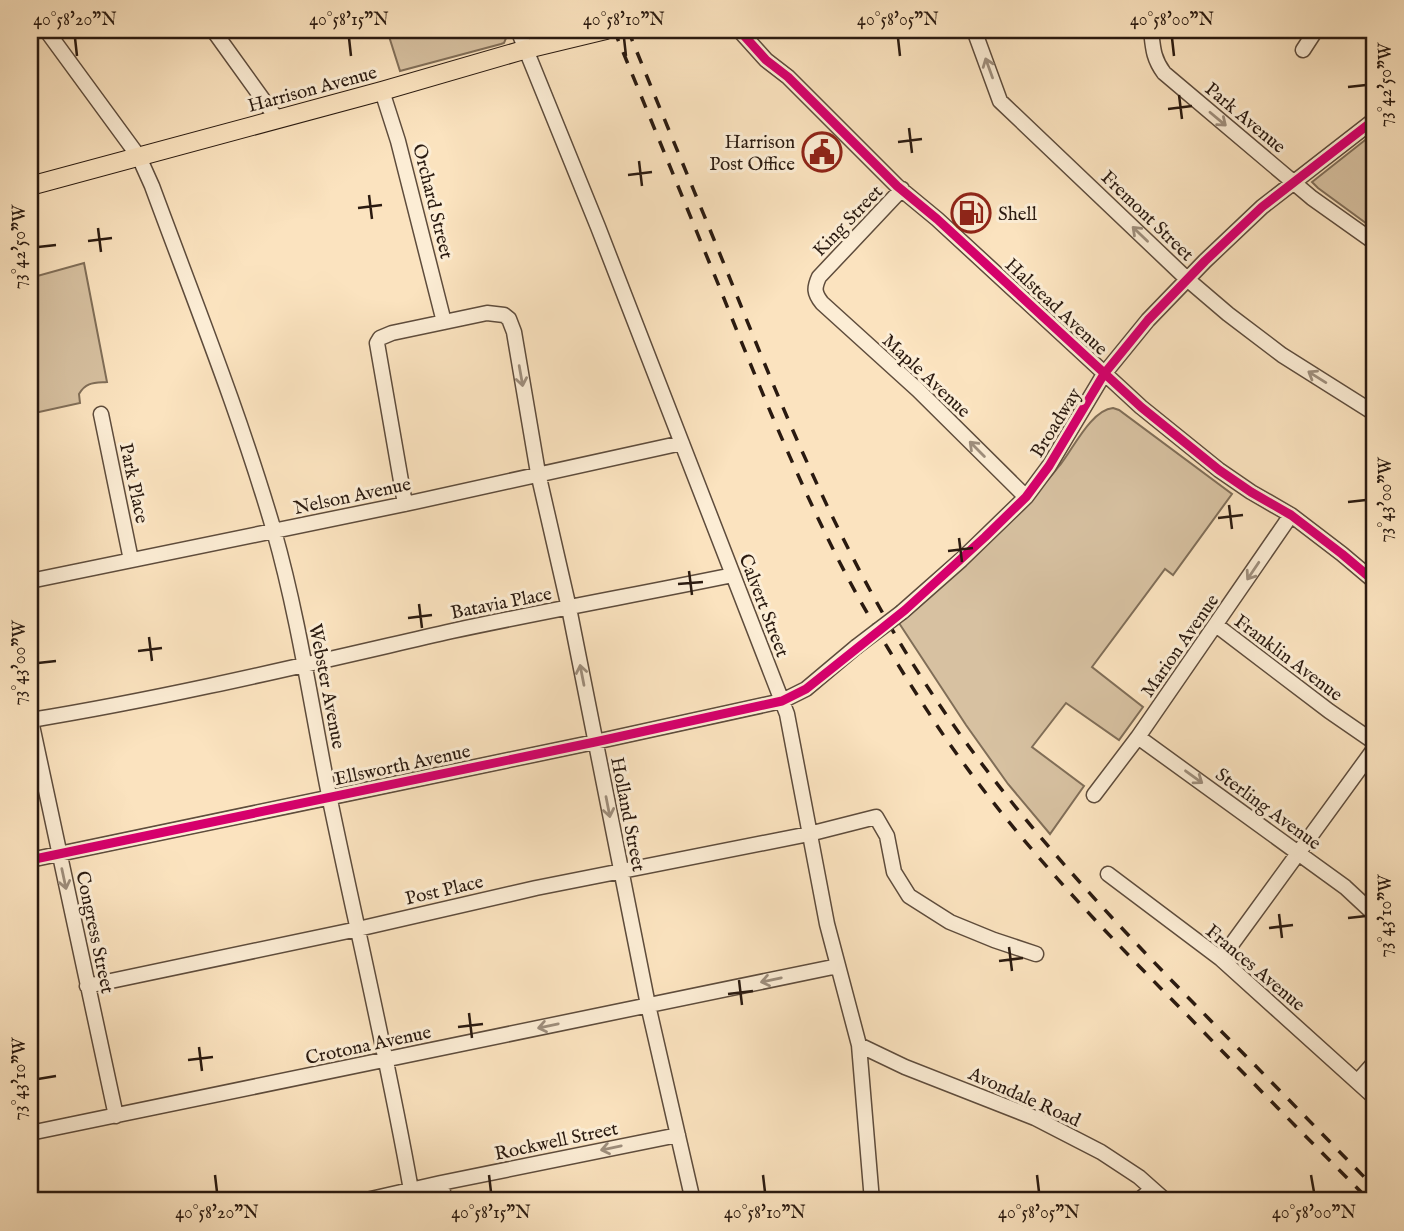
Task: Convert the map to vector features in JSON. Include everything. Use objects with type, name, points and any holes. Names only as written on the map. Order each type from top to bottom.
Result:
[{"type":"main road","name":"Harrison Avenue","points":[[30,186],[527,49],[606,30]]},
{"type":"street","name":"Webster Avenue","points":[[46,30],[139,157],[238,419],[274,531],[293,608],[330,798],[387,1059],[411,1190]]},
{"type":"street","points":[[214,30],[277,119]]},
{"type":"street","name":"Calvert Street","points":[[519,30],[786,714],[827,924],[859,1045],[872,1201]]},
{"type":"street","name":"Halstead Avenue","points":[[739,30],[766,60],[788,77],[870,161],[946,227],[1149,414],[1219,470],[1292,515],[1374,581]]},
{"type":"street","name":"Fremont Street","points":[[974,30],[1000,100],[1187,279],[1228,314],[1282,355],[1374,413]]},
{"type":"street","name":"Park Avenue","points":[[1151,30],[1153,55],[1164,73],[1312,198],[1374,242]]},
{"type":"street","points":[[1303,51],[1316,30]]},
{"type":"street","name":"Orchard Street","points":[[382,91],[398,141],[444,322]]},
{"type":"street","name":"Broadway","points":[[782,701],[806,689],[902,612],[1026,497],[1049,467],[1104,374],[1148,320],[1262,207],[1374,120]]},
{"type":"street","name":"King Street","points":[[819,277],[902,189]]},
{"type":"street","name":"Maple Avenue","points":[[819,277],[815,294],[822,303],[918,390],[1026,497]]},
{"type":"street","name":"Holland Street","points":[[444,322],[487,313],[509,319],[514,332],[538,473],[569,608],[648,1005],[693,1201]]},
{"type":"street","points":[[405,504],[377,343],[380,338],[391,333],[444,322]]},
{"type":"street","name":"Park Place","points":[[101,414],[131,560]]},
{"type":"street","name":"Nelson Avenue","points":[[30,581],[405,504],[681,443]]},
{"type":"street","name":"Marion Avenue","points":[[1094,795],[1138,737],[1292,515]]},
{"type":"street","name":"Batavia Place","points":[[30,718],[83,711],[455,631],[733,575]]},
{"type":"street","name":"Franklin Avenue","points":[[1216,625],[1329,712],[1374,742]]},
{"type":"street","name":"Ellsworth Avenue","points":[[30,860],[782,701]]},
{"type":"street","name":"Congress Street","points":[[30,718],[116,1116]]},
{"type":"street","name":"Sterling Avenue","points":[[1138,737],[1345,887],[1374,914]]},
{"type":"street","points":[[1221,959],[1374,750]]},
{"type":"street","name":"Post Place","points":[[87,986],[536,888],[809,834],[876,817],[887,836],[894,872],[909,896],[950,922],[1036,954]]},
{"type":"street","name":"Frances Avenue","points":[[1108,874],[1221,959],[1374,1097]]},
{"type":"street","name":"Crotona Avenue","points":[[30,1133],[838,966]]},
{"type":"street","name":"Avondale Road","points":[[859,1045],[905,1067],[1035,1118],[1101,1152],[1139,1177],[1166,1201]]},
{"type":"street","points":[[1357,1081],[1374,1063]]},
{"type":"street","name":"Rockwell Street","points":[[441,1183],[678,1135]]},
{"type":"street","points":[[362,1201],[441,1183],[445,1201]]},
{"type":"street","points":[[1138,1201],[1152,1189]]},
{"type":"shaded area","points":[[387,30],[506,30],[507,36],[501,44],[400,71]]},
{"type":"shaded area","points":[[1374,133],[1374,229],[1312,182]]},
{"type":"shaded area","points":[[84,263],[107,382],[85,387],[79,394],[80,403],[30,414],[30,278]]},
{"type":"shaded area","points":[[1113,408],[1232,494],[1173,575],[1165,569],[1092,667],[1143,707],[1119,740],[1066,703],[1032,747],[1084,786],[1050,834],[1008,784],[897,620],[1003,527],[1060,465],[1090,423],[1105,410]]},
{"type":"railway","points":[[614,30],[759,385],[802,483],[856,594],[925,708],[997,807],[1091,916],[1370,1201]]},
{"type":"railway","points":[[628,30],[795,434],[836,525],[908,656],[976,756],[1013,804],[1092,896],[1374,1187]]},
{"type":"cycle path","points":[[739,30],[766,60],[788,77],[897,186],[937,219],[1141,407],[1219,470],[1291,515],[1374,581]]},
{"type":"cycle path","points":[[30,860],[782,701],[806,689],[905,610],[1026,497],[1049,466],[1104,374],[1148,320],[1262,207],[1374,120]]},
{"type":"place","name":"Harrison Post Office","points":[[822,152]]},
{"type":"place","name":"Shell","points":[[971,213]]}]
